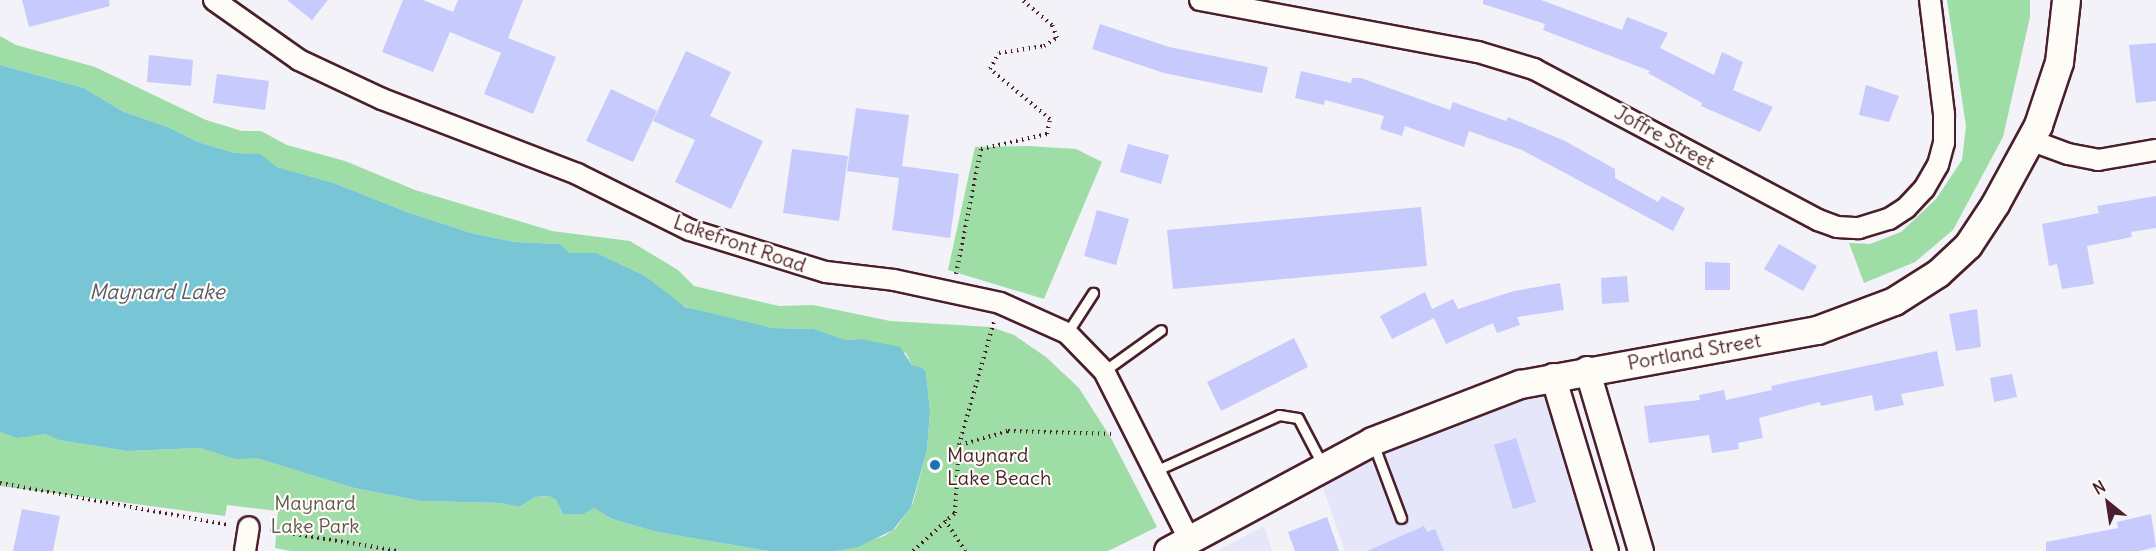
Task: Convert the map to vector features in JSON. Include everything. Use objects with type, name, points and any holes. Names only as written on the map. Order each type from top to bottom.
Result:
[{"type":"main road","name":"Portland Street","points":[[1179,545],[1372,441],[1520,384],[1587,369],[1817,330],[1894,301],[1938,273],[1968,245],[2030,140],[2059,62],[2066,0]]},
{"type":"street","name":"Lakefront Road","points":[[213,0],[310,65],[382,99],[577,174],[690,230],[826,272],[894,280],[1000,303],[1068,333],[1104,371],[1136,430],[1155,471],[1179,545]]},
{"type":"street","name":"Joffre Street","points":[[1200,0],[1251,13],[1478,52],[1534,69],[1818,220],[1837,227],[1859,228],[1889,219],[1906,208],[1924,189],[1938,165],[1944,143],[1944,114],[1930,0]]},
{"type":"street","points":[[2030,140],[2068,154],[2098,160],[2156,150]]},
{"type":"street","points":[[1587,369],[1641,551]]},
{"type":"street","points":[[1553,376],[1606,551]]},
{"type":"street","points":[[245,551],[249,527]]},
{"type":"lane","points":[[1068,333],[1093,293]]},
{"type":"lane","points":[[1104,371],[1161,330]]},
{"type":"lane","points":[[1155,471],[1279,415],[1298,418],[1323,466]]},
{"type":"lane","points":[[1372,441],[1401,518]]},
{"type":"path","points":[[952,293],[981,149],[1047,134],[1050,119],[990,69],[999,53],[1044,46],[1057,38],[1052,25],[1022,0]]},
{"type":"path","points":[[913,551],[955,513],[959,445],[1000,303]]},
{"type":"path","points":[[959,445],[1008,431],[1114,434],[1136,430]]},
{"type":"path","points":[[0,483],[47,494],[399,551]]},
{"type":"path","points":[[945,520],[965,551]]},
{"type":"shaded area","points":[[1553,376],[1597,551],[1345,551],[1317,471]]},
{"type":"shaded area","points":[[1264,526],[1272,551],[1217,551]]},
{"type":"green space","points":[[1947,0],[2030,0],[2030,17],[2003,137],[1953,230],[1915,262],[1864,283],[1849,243],[1870,244],[1901,232],[1936,199],[1962,160],[1966,126]]},
{"type":"green space","points":[[0,36],[16,45],[95,67],[206,120],[242,131],[261,131],[287,145],[345,161],[415,190],[552,231],[630,241],[678,270],[694,286],[779,306],[813,305],[890,321],[991,327],[1014,335],[1046,357],[1079,388],[1111,438],[1157,527],[1108,551],[836,551],[884,536],[896,528],[913,503],[927,450],[930,411],[926,373],[912,365],[906,353],[861,339],[846,340],[814,329],[772,328],[719,318],[678,304],[645,276],[597,253],[570,253],[560,244],[515,242],[471,233],[407,212],[334,183],[277,167],[255,154],[235,153],[198,142],[168,127],[124,112],[84,88],[0,65]]},
{"type":"green space","points":[[1028,146],[1076,149],[1102,162],[1044,299],[948,270],[975,147]]},
{"type":"green space","name":"Maynard Lake Park","points":[[0,432],[17,437],[45,434],[60,440],[127,451],[200,448],[231,457],[256,458],[354,488],[421,501],[501,503],[519,507],[535,497],[549,496],[556,500],[563,514],[584,514],[594,508],[612,519],[657,532],[769,551],[291,551],[275,548],[278,511],[227,505],[225,516],[0,486]]},
{"type":"water","name":"Maynard Lake","points":[[0,65],[84,88],[124,112],[168,127],[198,142],[235,153],[260,154],[277,167],[334,183],[407,212],[471,233],[515,242],[560,244],[570,253],[597,253],[645,276],[685,307],[772,328],[814,329],[846,340],[861,339],[900,347],[912,365],[922,368],[926,373],[930,411],[927,450],[911,507],[893,530],[858,547],[836,551],[769,551],[657,532],[612,519],[594,508],[584,514],[563,514],[556,500],[549,496],[535,497],[519,507],[501,503],[421,501],[354,488],[256,458],[236,459],[200,448],[127,451],[59,440],[45,434],[17,438],[0,432]]},
{"type":"building","points":[[22,0],[109,0],[110,6],[29,27]]},
{"type":"building","points":[[287,0],[328,0],[312,20]]},
{"type":"building","points":[[403,0],[423,0],[453,12],[458,0],[523,0],[508,38],[556,57],[533,114],[484,94],[501,53],[450,32],[433,72],[382,52]]},
{"type":"building","points":[[1483,0],[1541,0],[1622,30],[1627,17],[1668,33],[1660,48],[1714,75],[1722,52],[1743,62],[1733,90],[1773,107],[1760,132],[1701,106],[1702,103],[1648,73],[1650,71],[1543,30],[1545,24],[1483,4]]},
{"type":"building","points":[[1100,24],[1169,47],[1268,67],[1262,93],[1164,73],[1092,49]]},
{"type":"building","points":[[2156,43],[2156,101],[2136,103],[2129,45]]},
{"type":"building","points":[[686,51],[731,72],[710,116],[763,141],[731,209],[675,182],[695,140],[653,121]]},
{"type":"building","points":[[149,55],[193,60],[191,86],[147,82]]},
{"type":"building","points":[[1301,71],[1351,83],[1352,78],[1361,78],[1450,110],[1453,102],[1506,121],[1508,117],[1565,141],[1615,169],[1615,178],[1658,202],[1662,196],[1685,208],[1673,231],[1522,150],[1469,131],[1464,147],[1405,126],[1402,136],[1380,129],[1384,116],[1325,100],[1324,105],[1295,98]]},
{"type":"building","points":[[217,74],[269,81],[265,110],[213,103]]},
{"type":"building","points":[[1866,85],[1899,96],[1889,122],[1859,115]]},
{"type":"building","points":[[611,89],[657,111],[633,162],[586,141]]},
{"type":"building","points":[[856,108],[909,115],[902,166],[959,174],[950,238],[892,230],[899,178],[847,171]]},
{"type":"building","points":[[1128,144],[1169,155],[1161,184],[1120,172]]},
{"type":"building","points":[[792,149],[848,156],[839,221],[783,213]]},
{"type":"building","points":[[2156,196],[2156,228],[2131,232],[2132,237],[2087,246],[2094,284],[2062,289],[2057,264],[2049,266],[2042,224],[2099,213],[2097,206]]},
{"type":"building","points":[[1421,207],[1427,266],[1173,289],[1167,230]]},
{"type":"building","points":[[1097,210],[1129,219],[1116,265],[1084,256]]},
{"type":"building","points":[[1779,244],[1817,266],[1803,291],[1764,269]]},
{"type":"building","points":[[1705,262],[1730,263],[1730,290],[1705,290]]},
{"type":"building","points":[[1627,276],[1629,302],[1602,304],[1601,278]]},
{"type":"building","points":[[1560,283],[1564,310],[1517,317],[1520,325],[1497,333],[1493,323],[1446,344],[1434,318],[1392,339],[1380,316],[1425,292],[1432,309],[1453,299],[1458,309],[1514,291]]},
{"type":"building","points":[[1977,309],[1981,347],[1956,351],[1949,314]]},
{"type":"building","points":[[1294,338],[1308,367],[1221,411],[1207,382]]},
{"type":"building","points":[[1937,351],[1944,386],[1901,394],[1904,405],[1875,411],[1872,395],[1821,406],[1820,402],[1759,418],[1763,438],[1738,443],[1739,449],[1712,453],[1709,435],[1649,443],[1644,406],[1700,400],[1699,395],[1724,390],[1726,400],[1772,390],[1771,386]]},
{"type":"building","points":[[2012,374],[2017,397],[1994,402],[1990,378]]},
{"type":"building","points":[[1516,438],[1536,502],[1513,509],[1494,445]]},
{"type":"building","points":[[22,509],[60,516],[53,551],[13,551]]},
{"type":"building","points":[[2151,514],[2156,547],[2139,551],[2046,551],[2046,542],[2118,528],[2117,522]]},
{"type":"building","points":[[1327,517],[1339,551],[1295,551],[1288,532]]},
{"type":"building","points":[[1424,526],[1427,532],[1435,529],[1444,551],[1367,551]]},
{"type":"place","name":"Maynard Lake Beach","points":[[935,465]]}]
